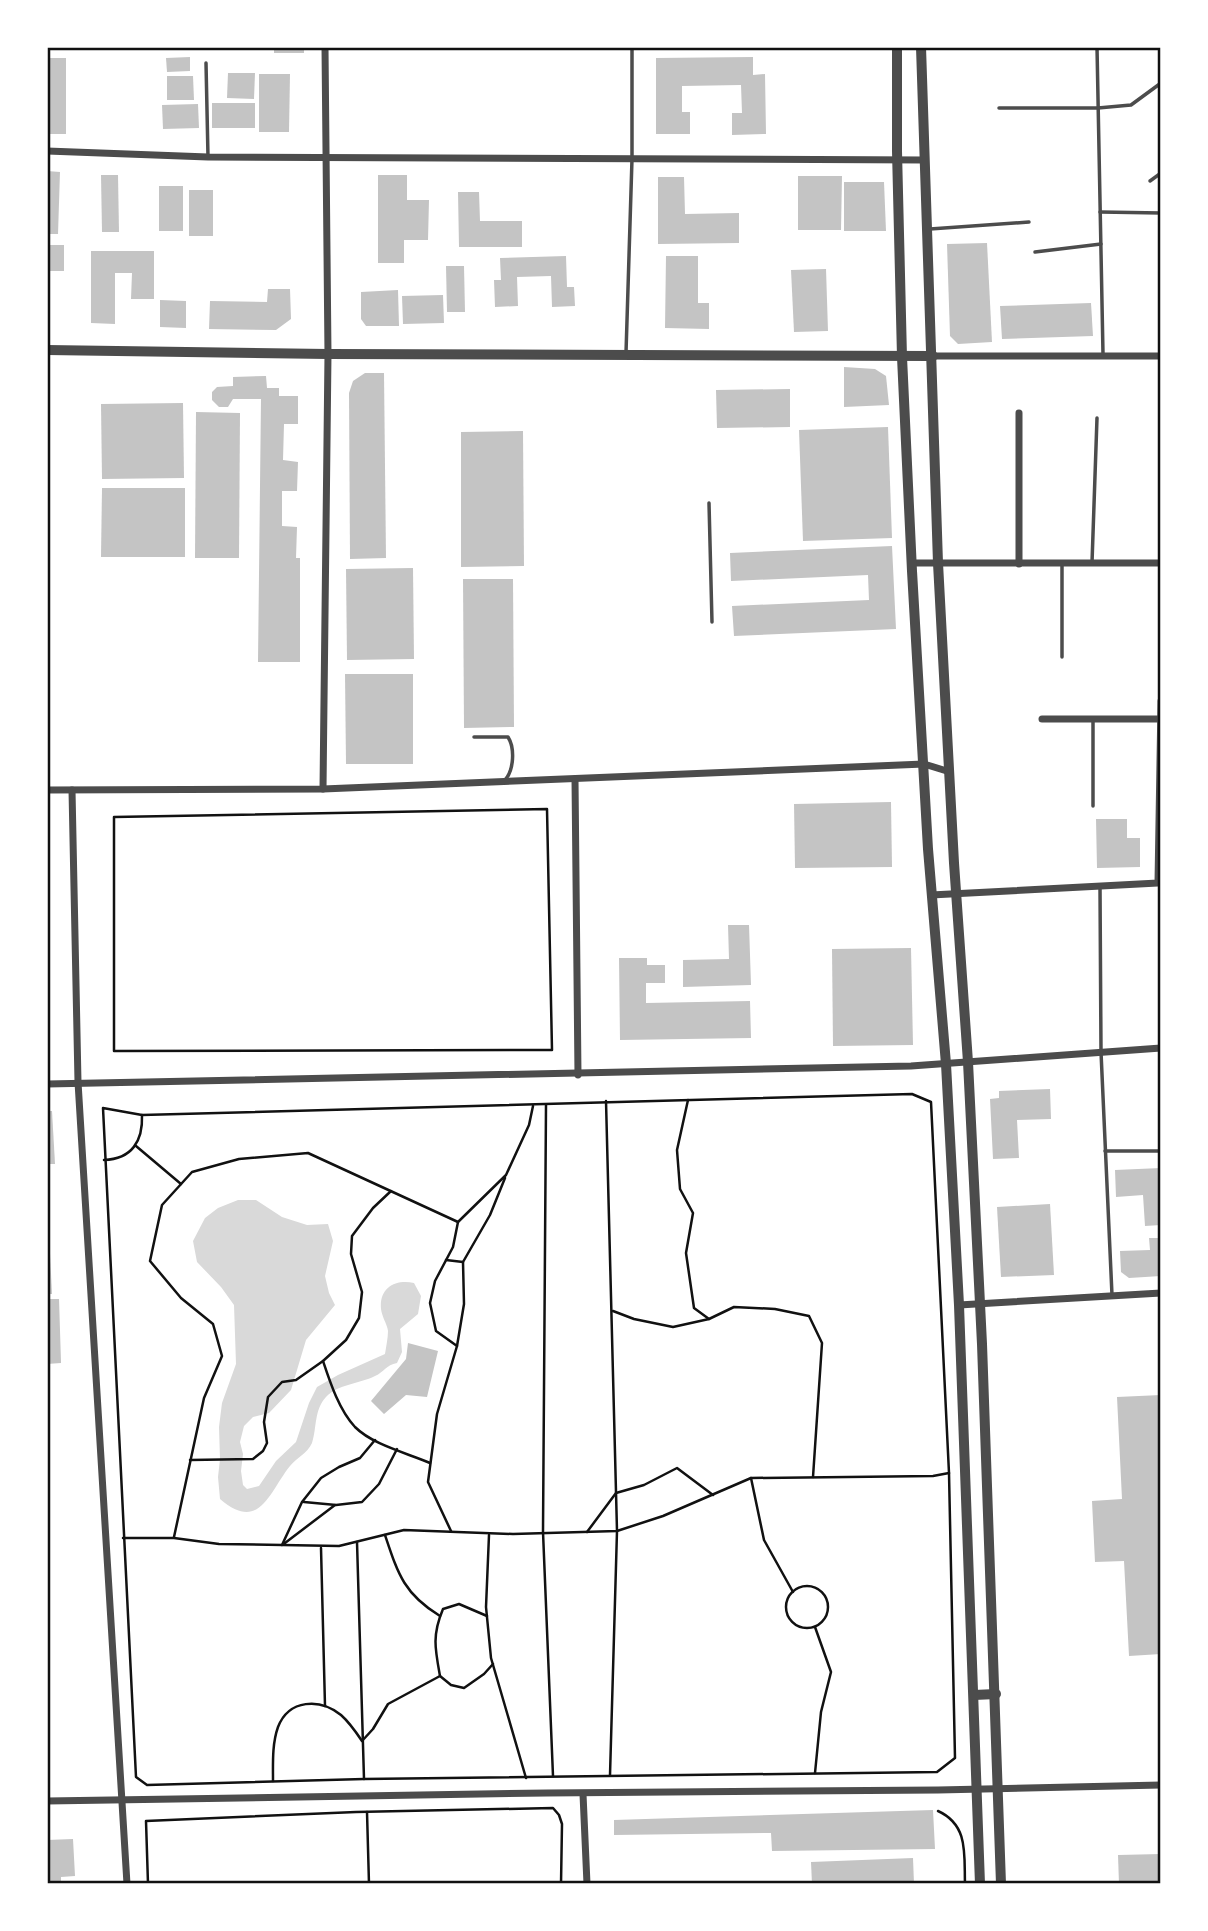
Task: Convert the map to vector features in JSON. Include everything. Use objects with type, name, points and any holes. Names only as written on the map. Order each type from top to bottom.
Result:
[{"type":"street","points":[[323,789],[328,354],[325,47]]},
{"type":"street","points":[[897,47],[902,357],[923,764],[946,1064],[959,1305],[980,1884]]},
{"type":"street","points":[[921,47],[938,563],[981,1305],[1001,1884]]},
{"type":"street","points":[[47,151],[208,157],[925,160]]},
{"type":"street","points":[[47,350],[328,354],[1161,356]]},
{"type":"street","points":[[1019,412],[1019,564]]},
{"type":"street","points":[[912,563],[1161,563]]},
{"type":"street","points":[[931,895],[1158,883],[1161,701]]},
{"type":"street","points":[[1042,719],[1161,719]]},
{"type":"street","points":[[47,790],[323,789],[923,764],[951,772]]},
{"type":"street","points":[[575,779],[578,1074]]},
{"type":"street","points":[[72,790],[78,1083],[127,1884]]},
{"type":"street","points":[[47,1084],[946,1064],[1161,1048]]},
{"type":"street","points":[[959,1305],[1161,1293]]},
{"type":"street","points":[[974,1695],[996,1694]]},
{"type":"street","points":[[47,1801],[978,1790],[1161,1785]]},
{"type":"street","points":[[583,1794],[587,1884]]},
{"type":"lane","points":[[626,355],[632,159],[632,47]]},
{"type":"lane","points":[[1097,47],[1103,356]]},
{"type":"lane","points":[[206,63],[208,157]]},
{"type":"lane","points":[[999,108],[1098,108],[1131,105],[1161,83]]},
{"type":"lane","points":[[1150,181],[1161,173]]},
{"type":"lane","points":[[1100,212],[1161,213]]},
{"type":"lane","points":[[928,229],[1029,222]]},
{"type":"lane","points":[[1035,252],[1101,244]]},
{"type":"lane","points":[[1092,563],[1097,418]]},
{"type":"lane","points":[[709,503],[712,622]]},
{"type":"lane","points":[[1062,563],[1062,657]]},
{"type":"lane","points":[[1093,719],[1093,806]]},
{"type":"lane","points":[[474,737],[504,736],[513,744],[511,771],[504,781]]},
{"type":"lane","points":[[1100,885],[1101,1052],[1112,1296]]},
{"type":"lane","points":[[1105,1151],[1161,1151]]},
{"type":"path","points":[[547,808],[552,1050],[114,1051],[114,817],[547,808]]},
{"type":"path","points":[[912,1094],[931,1102],[949,1473],[955,1758],[937,1772],[363,1779],[147,1785],[136,1777],[103,1108],[142,1115],[688,1100],[912,1094]]},
{"type":"path","points":[[688,1100],[677,1150],[680,1189],[693,1213],[686,1253],[694,1308],[709,1319]]},
{"type":"path","points":[[606,1101],[617,1531],[610,1775]]},
{"type":"path","points":[[546,1105],[544,1532],[552,1776]]},
{"type":"path","points":[[451,1532],[428,1482],[437,1414],[457,1346],[464,1304],[463,1262],[490,1216],[529,1125],[533,1106]]},
{"type":"path","points":[[104,1160],[118,1159],[135,1146],[142,1126],[142,1115]]},
{"type":"path","points":[[135,1146],[181,1184]]},
{"type":"path","points":[[174,1538],[204,1398],[222,1356],[213,1325],[181,1298],[150,1261],[162,1205],[192,1172],[239,1159],[308,1153],[458,1222]]},
{"type":"path","points":[[457,1346],[436,1331],[429,1303],[435,1281],[453,1247],[458,1222],[506,1175]]},
{"type":"path","points":[[190,1460],[254,1459],[264,1451],[267,1443],[264,1422],[268,1397],[282,1382],[296,1380],[323,1361],[346,1340],[359,1318],[362,1292],[351,1254],[352,1236],[373,1208],[391,1191]]},
{"type":"path","points":[[446,1260],[463,1262]]},
{"type":"path","points":[[612,1311],[634,1319],[673,1327],[709,1319],[734,1307],[775,1309],[809,1316],[822,1343],[813,1478]]},
{"type":"path","points":[[323,1361],[328,1377],[355,1427],[375,1440],[430,1463]]},
{"type":"path","points":[[282,1545],[302,1502],[321,1478],[360,1458],[375,1440]]},
{"type":"path","points":[[302,1502],[336,1505],[362,1502],[379,1484],[397,1449]]},
{"type":"path","points":[[587,1532],[616,1493],[644,1485],[677,1468],[713,1495]]},
{"type":"path","points":[[123,1538],[174,1538],[219,1544],[339,1546],[404,1530],[489,1533],[617,1531],[663,1516],[751,1478],[933,1476],[949,1473]]},
{"type":"path","points":[[751,1478],[764,1540],[793,1592]]},
{"type":"path","points":[[282,1545],[336,1505]]},
{"type":"path","points":[[489,1533],[487,1616],[493,1664],[526,1778]]},
{"type":"path","points":[[385,1535],[393,1559],[412,1596],[440,1616]]},
{"type":"path","points":[[357,1542],[363,1779]]},
{"type":"path","points":[[321,1546],[325,1706]]},
{"type":"path","points":[[811,1586],[823,1593],[828,1612],[815,1627],[801,1627],[790,1619],[786,1605],[793,1592],[798,1588],[811,1586]]},
{"type":"path","points":[[487,1616],[460,1604],[443,1609],[434,1640],[440,1676],[451,1685],[464,1688],[493,1664]]},
{"type":"path","points":[[815,1627],[831,1672],[821,1712],[816,1773]]},
{"type":"path","points":[[362,1741],[373,1729],[388,1704],[440,1676]]},
{"type":"path","points":[[273,1781],[273,1751],[278,1726],[289,1709],[307,1702],[325,1706],[342,1716],[362,1741]]},
{"type":"path","points":[[149,1884],[146,1821],[553,1808],[562,1824],[561,1884]]},
{"type":"path","points":[[938,1811],[956,1823],[963,1837],[965,1884]]},
{"type":"path","points":[[367,1812],[369,1884]]},
{"type":"shaded area","points":[[238,1200],[256,1200],[282,1217],[307,1225],[328,1224],[333,1241],[325,1276],[335,1305],[306,1340],[291,1390],[269,1413],[253,1417],[244,1426],[240,1442],[243,1454],[241,1471],[243,1485],[247,1489],[259,1486],[276,1461],[296,1442],[317,1387],[385,1354],[388,1331],[381,1302],[386,1290],[401,1282],[414,1283],[421,1296],[418,1314],[400,1329],[402,1352],[397,1363],[375,1376],[336,1389],[326,1397],[318,1413],[310,1447],[290,1466],[262,1505],[245,1512],[220,1499],[218,1477],[222,1403],[236,1364],[234,1305],[197,1262],[193,1241],[205,1218],[218,1208]]},
{"type":"building","points":[[274,47],[304,47],[304,53],[274,53]]},
{"type":"building","points":[[190,57],[190,71],[167,72],[166,58]]},
{"type":"building","points":[[753,57],[753,75],[765,74],[766,134],[732,135],[732,113],[742,113],[741,85],[682,86],[682,112],[690,112],[690,134],[656,134],[656,58]]},
{"type":"building","points":[[47,58],[66,58],[66,134],[47,134]]},
{"type":"building","points":[[228,73],[255,73],[254,99],[227,98]]},
{"type":"building","points":[[259,74],[290,74],[289,132],[259,132]]},
{"type":"building","points":[[167,76],[193,76],[194,100],[167,100]]},
{"type":"building","points":[[212,103],[255,103],[255,128],[212,128]]},
{"type":"building","points":[[198,104],[199,128],[163,129],[162,105]]},
{"type":"building","points":[[47,171],[60,172],[58,234],[47,234]]},
{"type":"building","points":[[101,175],[118,175],[119,232],[102,232]]},
{"type":"building","points":[[378,175],[407,175],[407,200],[429,200],[428,240],[404,240],[404,263],[378,263]]},
{"type":"building","points":[[798,176],[842,176],[841,230],[798,230]]},
{"type":"building","points":[[658,177],[684,177],[685,214],[739,213],[739,243],[658,244]]},
{"type":"building","points":[[844,182],[884,182],[886,231],[844,231]]},
{"type":"building","points":[[159,186],[183,186],[183,231],[159,231]]},
{"type":"building","points":[[189,190],[213,190],[213,236],[189,236]]},
{"type":"building","points":[[458,192],[479,192],[480,221],[522,221],[522,247],[459,247]]},
{"type":"building","points":[[987,243],[992,342],[958,344],[950,336],[947,244]]},
{"type":"building","points":[[47,245],[64,245],[64,271],[47,271]]},
{"type":"building","points":[[91,251],[154,251],[154,299],[131,299],[132,273],[115,273],[115,324],[91,323]]},
{"type":"building","points":[[566,256],[567,287],[574,287],[575,306],[552,307],[551,276],[517,277],[518,306],[495,307],[494,280],[501,280],[500,258]]},
{"type":"building","points":[[666,256],[698,256],[698,303],[709,303],[709,329],[665,328]]},
{"type":"building","points":[[446,266],[464,266],[465,312],[447,312]]},
{"type":"building","points":[[826,269],[828,331],[794,332],[791,270]]},
{"type":"building","points":[[268,289],[290,289],[291,319],[276,330],[209,329],[210,301],[267,302]]},
{"type":"building","points":[[398,290],[399,326],[366,326],[361,319],[361,292]]},
{"type":"building","points":[[443,295],[444,323],[403,324],[402,296]]},
{"type":"building","points":[[160,300],[186,301],[186,328],[160,327]]},
{"type":"building","points":[[1091,303],[1093,336],[1002,339],[1000,306]]},
{"type":"building","points":[[844,367],[875,369],[886,376],[889,405],[844,407]]},
{"type":"building","points":[[365,373],[384,373],[386,558],[350,559],[349,393],[353,381]]},
{"type":"building","points":[[266,376],[267,388],[279,388],[279,396],[298,396],[298,424],[284,424],[283,460],[298,462],[297,491],[282,491],[282,526],[297,527],[296,558],[300,558],[300,662],[258,662],[261,399],[233,399],[228,407],[219,407],[212,400],[212,392],[217,387],[233,386],[233,377]]},
{"type":"building","points":[[790,389],[790,427],[717,428],[716,390]]},
{"type":"building","points":[[183,403],[184,478],[102,479],[101,404]]},
{"type":"building","points":[[196,412],[240,413],[239,558],[195,558]]},
{"type":"building","points":[[888,427],[892,538],[803,541],[799,430]]},
{"type":"building","points":[[523,431],[524,566],[461,567],[461,432]]},
{"type":"building","points":[[102,488],[185,488],[185,557],[101,557]]},
{"type":"building","points":[[892,546],[896,629],[734,636],[732,606],[869,600],[868,575],[731,581],[730,553]]},
{"type":"building","points":[[413,568],[414,659],[347,660],[346,569]]},
{"type":"building","points":[[463,579],[513,579],[514,727],[464,728]]},
{"type":"building","points":[[345,674],[413,674],[413,764],[346,764]]},
{"type":"building","points":[[891,802],[892,867],[795,868],[794,804]]},
{"type":"building","points":[[1096,819],[1127,819],[1127,838],[1140,838],[1140,867],[1097,868]]},
{"type":"building","points":[[728,925],[749,925],[751,985],[683,987],[683,960],[729,959]]},
{"type":"building","points":[[911,948],[913,1045],[833,1046],[832,949]]},
{"type":"building","points":[[619,958],[647,958],[647,965],[665,965],[665,983],[646,983],[646,1003],[750,1001],[751,1038],[620,1040]]},
{"type":"building","points":[[1050,1089],[1051,1119],[1017,1120],[1019,1158],[993,1159],[990,1099],[999,1098],[999,1091]]},
{"type":"building","points":[[47,1111],[52,1111],[55,1164],[47,1164]]},
{"type":"building","points":[[1161,1168],[1161,1225],[1145,1226],[1143,1195],[1116,1197],[1115,1170]]},
{"type":"building","points":[[1050,1204],[1054,1275],[1001,1277],[997,1207]]},
{"type":"building","points":[[49,1234],[52,1294],[47,1294]]},
{"type":"building","points":[[1149,1238],[1161,1238],[1161,1276],[1129,1278],[1121,1272],[1120,1251],[1150,1250]]},
{"type":"building","points":[[47,1299],[59,1299],[61,1363],[47,1364]]},
{"type":"building","points":[[408,1343],[438,1351],[427,1397],[406,1395],[384,1414],[371,1401],[406,1359]]},
{"type":"building","points":[[1161,1395],[1161,1430],[1158,1430],[1161,1654],[1129,1656],[1124,1561],[1095,1562],[1092,1501],[1122,1499],[1117,1397]]},
{"type":"building","points":[[933,1810],[935,1849],[772,1851],[771,1833],[614,1835],[614,1820]]},
{"type":"building","points":[[73,1839],[75,1876],[61,1877],[61,1884],[47,1884],[47,1840]]},
{"type":"building","points":[[1161,1854],[1161,1884],[1119,1884],[1118,1855]]},
{"type":"building","points":[[913,1858],[914,1884],[812,1884],[811,1862]]}]
